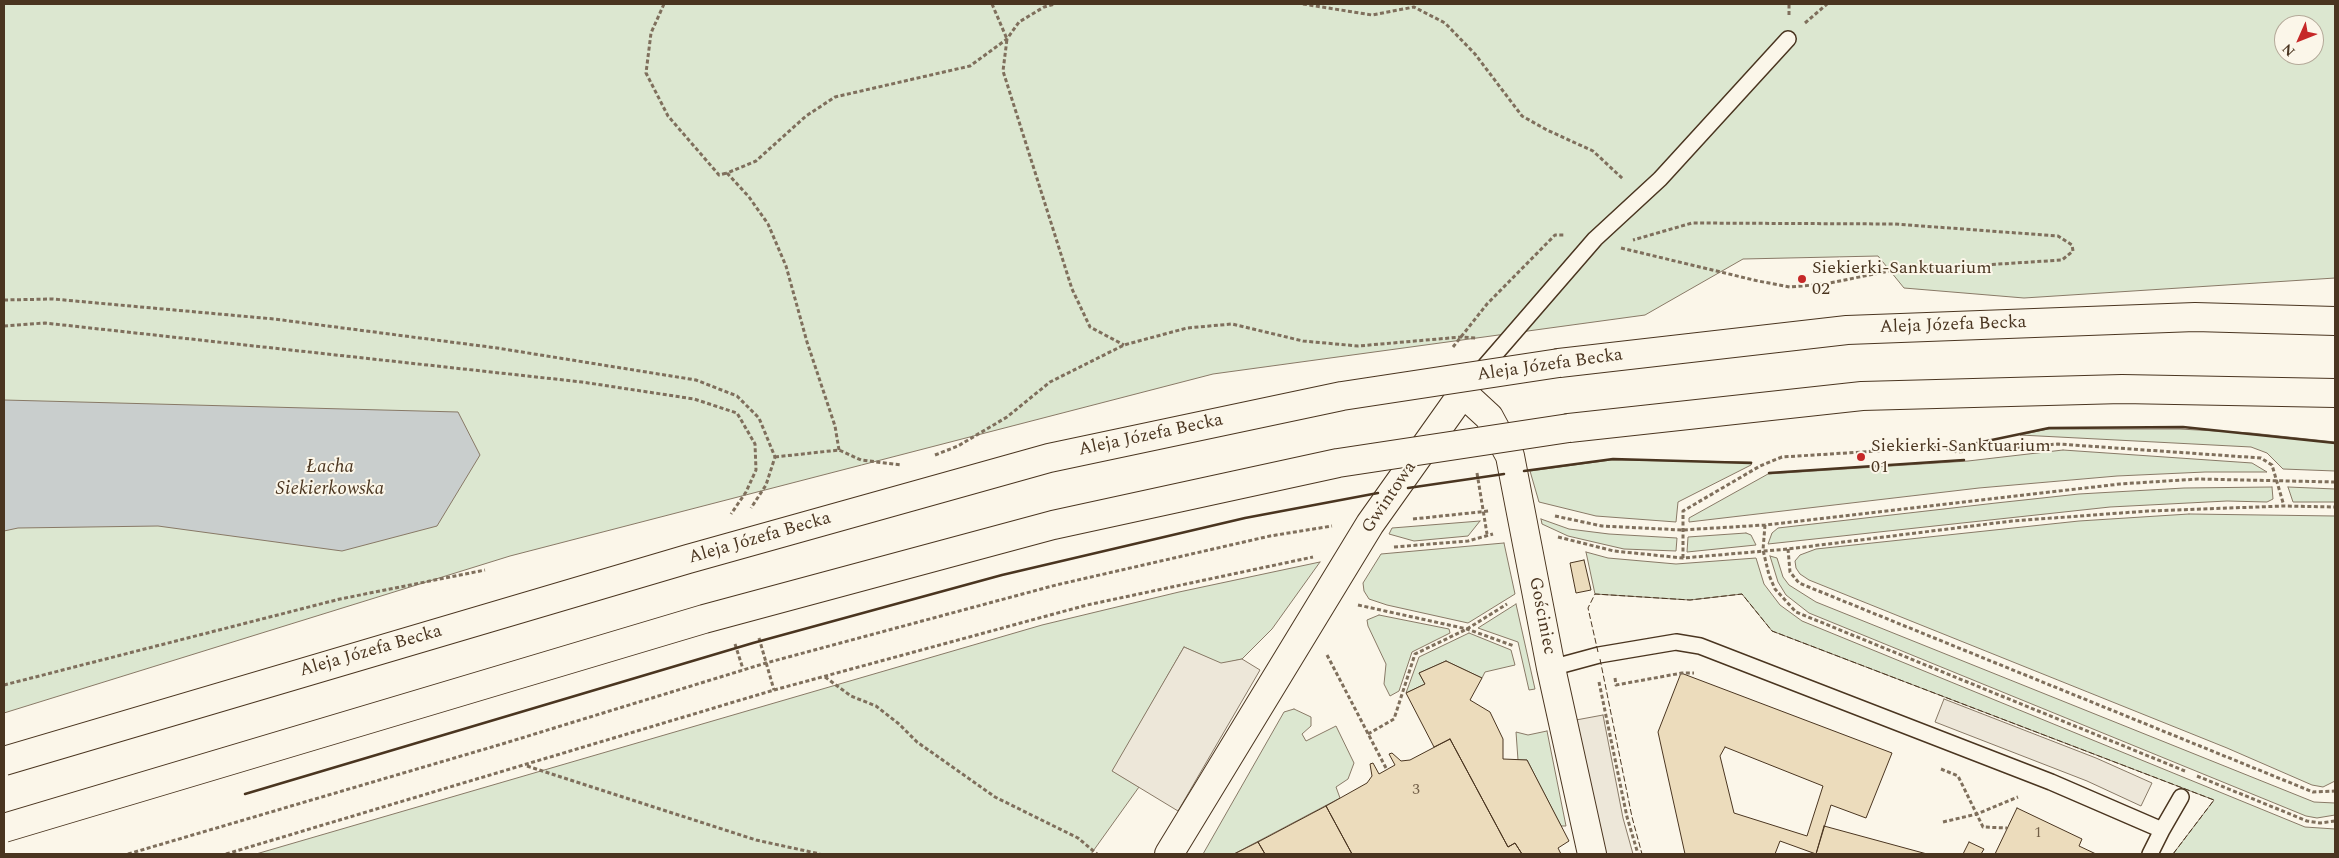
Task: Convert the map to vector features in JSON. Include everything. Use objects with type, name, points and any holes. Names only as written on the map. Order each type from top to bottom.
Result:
[{"type":"main road","name":"Aleja Józefa Becka","points":[[4,761],[678,561],[1049,458],[1342,396],[1559,363],[1847,330],[2195,317],[2335,321]]},
{"type":"main road","points":[[4,828],[704,619],[1053,525],[1338,463],[1569,428],[1862,396],[2122,389],[2335,393]]},
{"type":"main road","name":"Gwintowa","points":[[1169,854],[1370,524],[1463,393]]},
{"type":"main road","name":"Gościniec","points":[[1463,393],[1489,417],[1510,456],[1551,668],[1592,854]]},
{"type":"lane","name":"Gwintowa","points":[[1463,393],[1595,239],[1660,179],[1788,38]]},
{"type":"lane","points":[[1551,668],[1594,656],[1676,642],[1700,646],[2051,782],[2162,830]]},
{"type":"lane","points":[[2150,854],[2181,797]]},
{"type":"path","points":[[664,4],[651,33],[646,73],[668,116],[719,175],[756,161],[806,116],[835,97],[970,66],[1007,39],[1019,22],[1044,7],[1055,4]]},
{"type":"path","points":[[992,4],[1007,39],[1003,71],[1072,289],[1090,327],[1124,346]]},
{"type":"path","points":[[1303,4],[1320,5],[1372,15],[1414,7],[1445,24],[1475,54],[1522,116],[1547,130],[1593,151],[1616,170],[1639,199]]},
{"type":"path","points":[[727,173],[749,197],[768,224],[786,266],[807,342],[835,426],[839,450]]},
{"type":"path","points":[[1631,240],[1692,223],[1895,224],[2058,236],[2072,245],[2073,251],[2062,260],[1889,271],[1825,284],[1790,287],[1633,252]]},
{"type":"path","points":[[1614,245],[1622,243]]},
{"type":"path","points":[[4,300],[53,299],[274,319],[497,348],[696,380],[737,396],[759,418],[775,457],[766,484],[748,514]]},
{"type":"path","points":[[4,326],[45,324],[582,382],[694,399],[737,413],[755,444],[756,470],[746,492],[730,515]]},
{"type":"path","points":[[931,456],[958,446],[1008,417],[1050,382],[1124,346],[1186,328],[1232,324],[1303,341],[1358,346],[1461,337],[1506,341]]},
{"type":"path","points":[[1683,558],[1682,530],[1684,511],[1760,466],[1782,457],[1942,447],[1957,452],[2058,444],[2261,458],[2272,465],[2284,506]]},
{"type":"path","points":[[775,457],[839,450],[861,460],[903,466]]},
{"type":"path","points":[[1549,514],[1602,526],[1682,530],[1765,525],[2120,484],[2198,480],[2335,482]]},
{"type":"path","points":[[1554,536],[1614,552],[1683,558],[1788,549],[2012,521],[2148,511],[2284,506],[2335,507]]},
{"type":"path","points":[[1405,520],[1494,511]]},
{"type":"path","points":[[1765,525],[1763,550],[1765,564],[1775,589],[1796,612],[2186,772]]},
{"type":"path","points":[[128,854],[502,744],[766,662],[1056,585],[1270,536],[1335,526]]},
{"type":"path","points":[[226,854],[527,766],[774,690],[1087,605],[1315,556],[1468,541],[1487,534],[1502,533]]},
{"type":"path","points":[[1788,549],[1790,572],[1799,584],[2313,792],[2335,791]]},
{"type":"path","points":[[4,685],[340,599],[485,570]]},
{"type":"path","points":[[1368,734],[1394,719],[1415,654],[1467,629],[1536,587]]},
{"type":"path","points":[[1351,604],[1467,629],[1515,646],[1517,655]]},
{"type":"path","points":[[758,636],[774,690]]},
{"type":"path","points":[[734,642],[743,669]]},
{"type":"path","points":[[1609,653],[1616,685],[1682,673],[1700,673]]},
{"type":"path","points":[[1326,654],[1387,770]]},
{"type":"path","points":[[1594,656],[1627,816],[1638,854]]},
{"type":"path","points":[[825,676],[851,696],[876,706],[899,724],[917,742],[995,797],[1078,838],[1097,854]]},
{"type":"path","points":[[527,766],[756,840],[820,854]]},
{"type":"path","points":[[1940,769],[1958,776],[1983,827],[2007,828]]},
{"type":"path","points":[[2196,775],[2307,820],[2320,823],[2335,821]]},
{"type":"path","points":[[1944,822],[1977,814],[2051,782]]},
{"type":"green space","points":[[4,4],[2335,4],[2335,278],[2024,298],[1904,288],[1878,256],[1743,259],[1645,315],[1213,374],[510,556],[4,713]]},
{"type":"green space","points":[[2048,429],[2180,429],[2251,433],[2335,442],[2335,471],[2283,469],[2267,453],[2251,447],[2020,435]]},
{"type":"green space","points":[[2063,450],[2252,463],[2267,472],[2205,472],[2117,476],[1979,488],[1689,522],[1689,518],[1768,474],[1968,461]]},
{"type":"green space","points":[[1611,460],[1752,462],[1751,465],[1678,502],[1676,522],[1596,516],[1539,502],[1530,471]]},
{"type":"green space","points":[[2272,487],[2273,499],[2267,502],[2227,501],[2110,507],[1768,544],[1772,533],[1778,528],[1996,503],[2079,494],[2184,488]]},
{"type":"green space","points":[[2288,487],[2335,489],[2335,502],[2293,502]]},
{"type":"green space","points":[[2189,514],[2335,516],[2335,781],[2323,787],[2312,785],[2227,748],[1809,580],[1800,574],[1796,568],[1795,561],[1800,555],[1816,549],[2079,521]]},
{"type":"green space","points":[[1541,519],[1569,529],[1609,534],[1677,538],[1676,551],[1624,549],[1568,536],[1542,524]]},
{"type":"green space","points":[[1480,521],[1468,536],[1414,541],[1389,534],[1392,528]]},
{"type":"green space","points":[[1746,533],[1751,535],[1756,545],[1687,552],[1688,537]]},
{"type":"green space","points":[[1504,543],[1515,594],[1468,623],[1387,605],[1369,599],[1364,591],[1363,583],[1381,554]]},
{"type":"green space","points":[[1586,552],[1608,558],[1676,564],[1756,558],[1764,584],[1780,605],[1802,621],[2305,827],[2335,829],[2335,854],[2173,854],[2214,800],[1772,631],[1742,594],[1690,600],[1595,594]]},
{"type":"green space","points":[[1770,556],[1777,558],[1783,577],[1789,585],[1816,602],[2314,802],[2335,803],[2335,815],[2317,818],[2306,816],[1809,613],[1786,595],[1778,582]]},
{"type":"green space","points":[[1320,562],[1272,629],[1242,659],[1221,664],[1184,647],[1113,771],[1139,787],[1091,854],[256,854],[1042,625],[1179,592]]},
{"type":"green space","points":[[1516,604],[1535,689],[1529,690],[1518,642],[1478,628]]},
{"type":"green space","points":[[1379,615],[1449,629],[1450,633],[1412,652],[1399,691],[1390,696],[1384,684],[1386,664],[1367,620]]},
{"type":"green space","points":[[1469,633],[1511,650],[1515,665],[1485,672],[1482,678],[1446,661],[1419,673],[1425,684],[1406,693],[1419,657]]},
{"type":"green space","points":[[1294,709],[1311,717],[1311,726],[1302,734],[1306,741],[1336,726],[1354,763],[1348,779],[1336,787],[1340,798],[1234,854],[1203,854],[1284,712]]},
{"type":"green space","points":[[1547,731],[1566,826],[1561,826],[1527,760],[1518,760],[1516,732],[1528,735]]},
{"type":"shaded area","points":[[1184,647],[1221,663],[1242,659],[1260,670],[1178,811],[1112,771]]},
{"type":"shaded area","points":[[1944,699],[2096,758],[2152,783],[2141,806],[2087,781],[1935,722]]},
{"type":"shaded area","points":[[1603,715],[1623,818],[1633,854],[1606,854],[1596,819],[1576,720]]},
{"type":"water","name":"Łacha Siekierkowska","points":[[4,400],[458,412],[480,455],[437,526],[342,551],[158,526],[18,528],[4,531]]},
{"type":"building","points":[[1584,560],[1591,590],[1576,593],[1570,563]]},
{"type":"building","points":[[1446,661],[1482,678],[1470,700],[1490,712],[1503,739],[1503,759],[1527,760],[1569,841],[1558,848],[1561,854],[1522,854],[1515,843],[1508,847],[1450,739],[1434,747],[1406,693],[1425,684],[1419,673]]},
{"type":"building","points":[[1681,673],[1892,753],[1866,818],[1831,805],[1816,854],[1780,841],[1775,854],[1685,854],[1658,732]],"holes":[[[1725,747],[1823,786],[1807,836],[1734,813],[1720,756]]]},
{"type":"building","points":[[1450,739],[1508,847],[1515,843],[1522,854],[1352,854],[1326,806],[1367,783],[1372,776],[1370,764],[1373,763],[1379,774],[1395,765],[1389,754],[1392,753],[1401,761],[1410,760]]},
{"type":"building","points":[[1326,806],[1352,854],[1265,854],[1258,842]]},
{"type":"building","points":[[2017,808],[2082,839],[2079,846],[2096,854],[1995,854]]},
{"type":"building","points":[[1824,826],[1927,854],[1816,854]]},
{"type":"building","points":[[1258,842],[1265,854],[1234,854]]},
{"type":"building","points":[[1969,842],[1984,849],[1981,854],[1963,854]]},
{"type":"fence","points":[[1598,652],[1588,608],[1595,594],[1690,600],[1742,594],[1772,631],[2214,800],[2173,854]]},
{"type":"fence","points":[[1600,659],[1632,817],[1642,854]]},
{"type":"wall","points":[[1963,446],[2049,428],[2183,427],[2335,443]]},
{"type":"wall","points":[[1524,471],[1613,459],[1751,463]]},
{"type":"wall","points":[[1769,473],[1964,460]]},
{"type":"wall","points":[[1408,488],[1504,474]]},
{"type":"wall","points":[[245,794],[753,643],[1002,575],[1245,518],[1378,493]]},
{"type":"place","name":"Siekierki-Sanktuarium 02","points":[[1802,279]]},
{"type":"place","name":"Siekierki-Sanktuarium 01","points":[[1861,457]]}]
